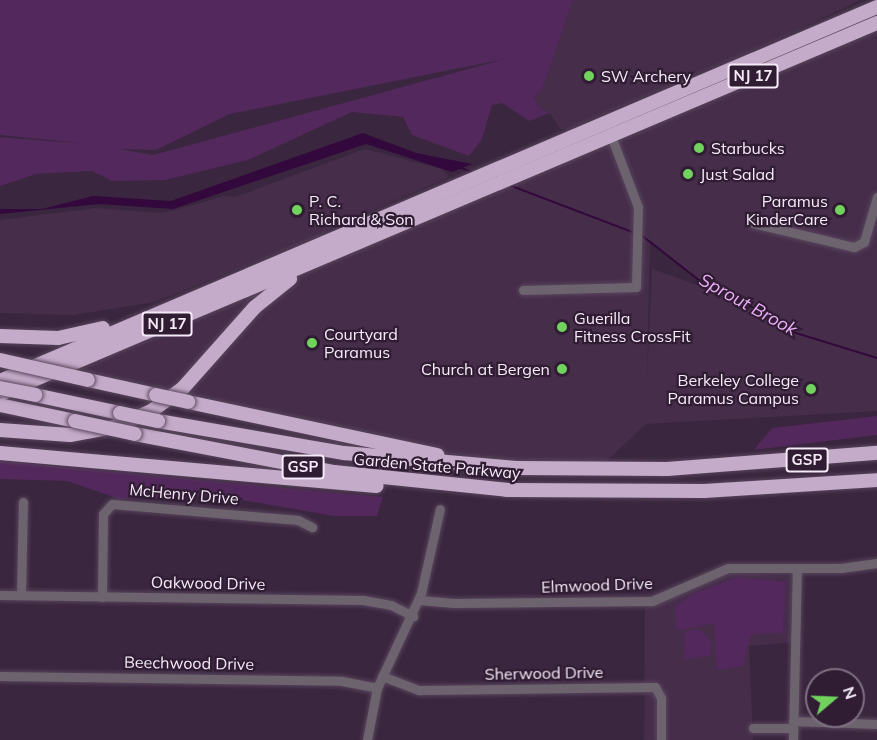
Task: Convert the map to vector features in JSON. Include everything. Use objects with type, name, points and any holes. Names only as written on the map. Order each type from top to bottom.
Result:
[{"type":"highway","name":"NJ 17","points":[[0,394],[334,254],[877,7]]},
{"type":"highway","name":"NJ 17","points":[[0,381],[478,178],[499,179],[612,136],[877,23]]},
{"type":"highway","points":[[0,430],[69,435],[114,427],[150,412],[183,388],[262,300],[334,254]]},
{"type":"highway","points":[[0,336],[48,338],[92,333],[223,286]]},
{"type":"highway","points":[[0,360],[394,447],[516,468]]},
{"type":"highway","name":"Garden State Parkway","points":[[0,388],[158,421],[355,455],[516,468],[667,469],[877,453]]},
{"type":"highway","name":"Garden State Parkway","points":[[4,406],[300,467],[473,487],[658,492],[877,480]]},
{"type":"highway","points":[[0,453],[325,483],[410,489],[473,487]]},
{"type":"street","points":[[523,290],[632,290],[639,282],[639,227],[636,197],[612,136]]},
{"type":"street","points":[[753,223],[854,247],[864,242],[877,197]]},
{"type":"street","points":[[21,595],[23,502]]},
{"type":"street","name":"McHenry Drive","points":[[102,597],[103,514],[112,504],[298,520],[312,526]]},
{"type":"street","points":[[367,740],[377,688],[419,600],[440,509]]},
{"type":"street","name":"Elmwood Drive","points":[[419,600],[454,603],[652,601],[720,569],[797,569],[877,563]]},
{"type":"street","points":[[793,740],[797,569]]},
{"type":"street","name":"Oakwood Drive","points":[[0,595],[363,600],[391,605],[413,616]]},
{"type":"street","name":"Beechwood Drive","points":[[0,676],[342,681],[377,688]]},
{"type":"street","name":"Sherwood Drive","points":[[382,676],[419,690],[650,687],[661,694],[661,740]]},
{"type":"street","points":[[753,728],[877,724]]},
{"type":"shaded area","points":[[0,0],[573,0],[542,90],[534,97],[539,108],[550,113],[529,121],[502,103],[492,105],[482,139],[469,156],[412,135],[403,117],[352,112],[248,160],[165,180],[112,181],[92,171],[36,174],[0,186],[0,137],[88,144],[0,135]],"holes":[[[505,59],[153,155],[119,149],[156,150],[230,114]]]},
{"type":"shaded area","points":[[573,0],[860,0],[770,43],[568,129],[560,129],[550,113],[539,108],[534,97],[542,90]]},
{"type":"shaded area","points":[[877,23],[877,411],[646,424],[597,470],[516,468],[419,452],[59,370]],"holes":[[[650,240],[704,284],[737,299],[652,269],[647,378]]]},
{"type":"shaded area","points":[[363,133],[416,153],[472,164],[452,172],[366,144],[173,209],[99,204],[0,214],[0,209],[42,209],[93,196],[171,201]]},
{"type":"shaded area","points":[[365,149],[441,169],[449,177],[335,226],[320,236],[154,302],[73,315],[0,313],[0,220],[97,208],[159,213],[176,210],[224,196],[235,197]]},
{"type":"shaded area","points":[[877,416],[877,435],[754,450],[772,428]]},
{"type":"shaded area","points":[[0,461],[383,497],[377,516],[334,516],[213,495],[119,499],[67,481],[0,479]]},
{"type":"shaded area","points":[[729,573],[797,577],[795,642],[749,646],[753,740],[644,740],[645,606]]},
{"type":"shaded area","points":[[737,577],[786,582],[783,633],[751,634],[743,666],[717,670],[714,623],[676,631],[675,606],[695,593]]},
{"type":"shaded area","points":[[698,629],[711,640],[711,655],[684,660],[685,632]]},
{"type":"waterway","name":"Sprout Brook","points":[[461,168],[475,173]]},
{"type":"waterway","name":"Sprout Brook","points":[[509,185],[635,233]]},
{"type":"waterway","name":"Sprout Brook","points":[[641,235],[704,284],[726,292],[796,333],[877,358]]},
{"type":"place","name":"SW Archery","points":[[589,76]]},
{"type":"place","name":"Starbucks","points":[[699,148]]},
{"type":"place","name":"Just Salad","points":[[688,174]]},
{"type":"place","name":"P. C. Richard & Son","points":[[297,210]]},
{"type":"place","name":"Paramus KinderCare","points":[[840,210]]},
{"type":"place","name":"Guerilla Fitness CrossFit","points":[[562,327]]},
{"type":"place","name":"Courtyard Paramus","points":[[312,343]]},
{"type":"place","name":"Church at Bergen","points":[[562,369]]},
{"type":"place","name":"Berkeley College Paramus Campus","points":[[811,389]]}]
